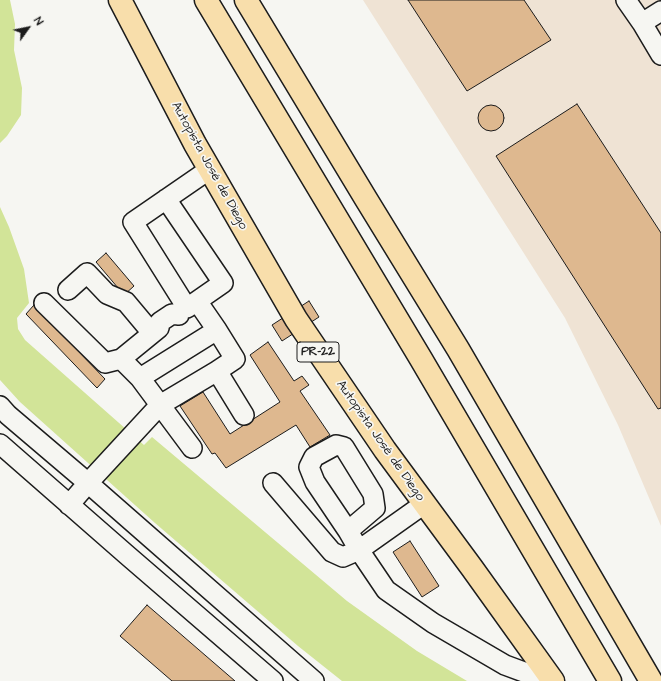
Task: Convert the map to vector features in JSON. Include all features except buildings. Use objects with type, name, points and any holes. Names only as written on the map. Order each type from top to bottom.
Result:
[{"type":"highway","name":"Autopista José de Diego","points":[[120,0],[195,144],[296,319],[385,450],[553,681]]},
{"type":"highway","points":[[206,0],[417,352],[610,681]]},
{"type":"highway","points":[[246,0],[458,349],[651,681]]},
{"type":"street","points":[[626,0],[661,55]]},
{"type":"street","points":[[642,24],[661,11]]},
{"type":"street","points":[[69,505],[160,405],[235,359],[217,330],[188,308],[133,222],[210,169]]},
{"type":"street","points":[[44,303],[105,363],[121,359],[155,331],[160,322],[172,314],[188,308],[223,283],[166,199]]},
{"type":"street","points":[[68,290],[87,273],[108,294],[126,302],[155,331]]},
{"type":"street","points":[[140,378],[217,330]]},
{"type":"street","points":[[121,359],[140,378],[192,448]]},
{"type":"street","points":[[216,371],[244,415]]},
{"type":"street","points":[[0,406],[8,415],[314,681]]},
{"type":"street","points":[[0,444],[273,681]]},
{"type":"street","points":[[273,483],[332,552],[343,557],[359,550],[424,504]]},
{"type":"street","points":[[348,531],[386,590],[433,623],[505,665],[548,681]]},
{"type":"shaded area","points":[[363,0],[661,0],[661,526],[618,425],[565,318]]},
{"type":"green space","points":[[0,0],[10,0],[15,24],[14,50],[22,88],[21,115],[7,136],[0,143]]},
{"type":"green space","points":[[0,207],[24,269],[29,303],[17,318],[18,329],[25,340],[144,445],[152,437],[347,601],[417,651],[467,681],[342,681],[298,646],[155,523],[20,402],[0,380]]}]
